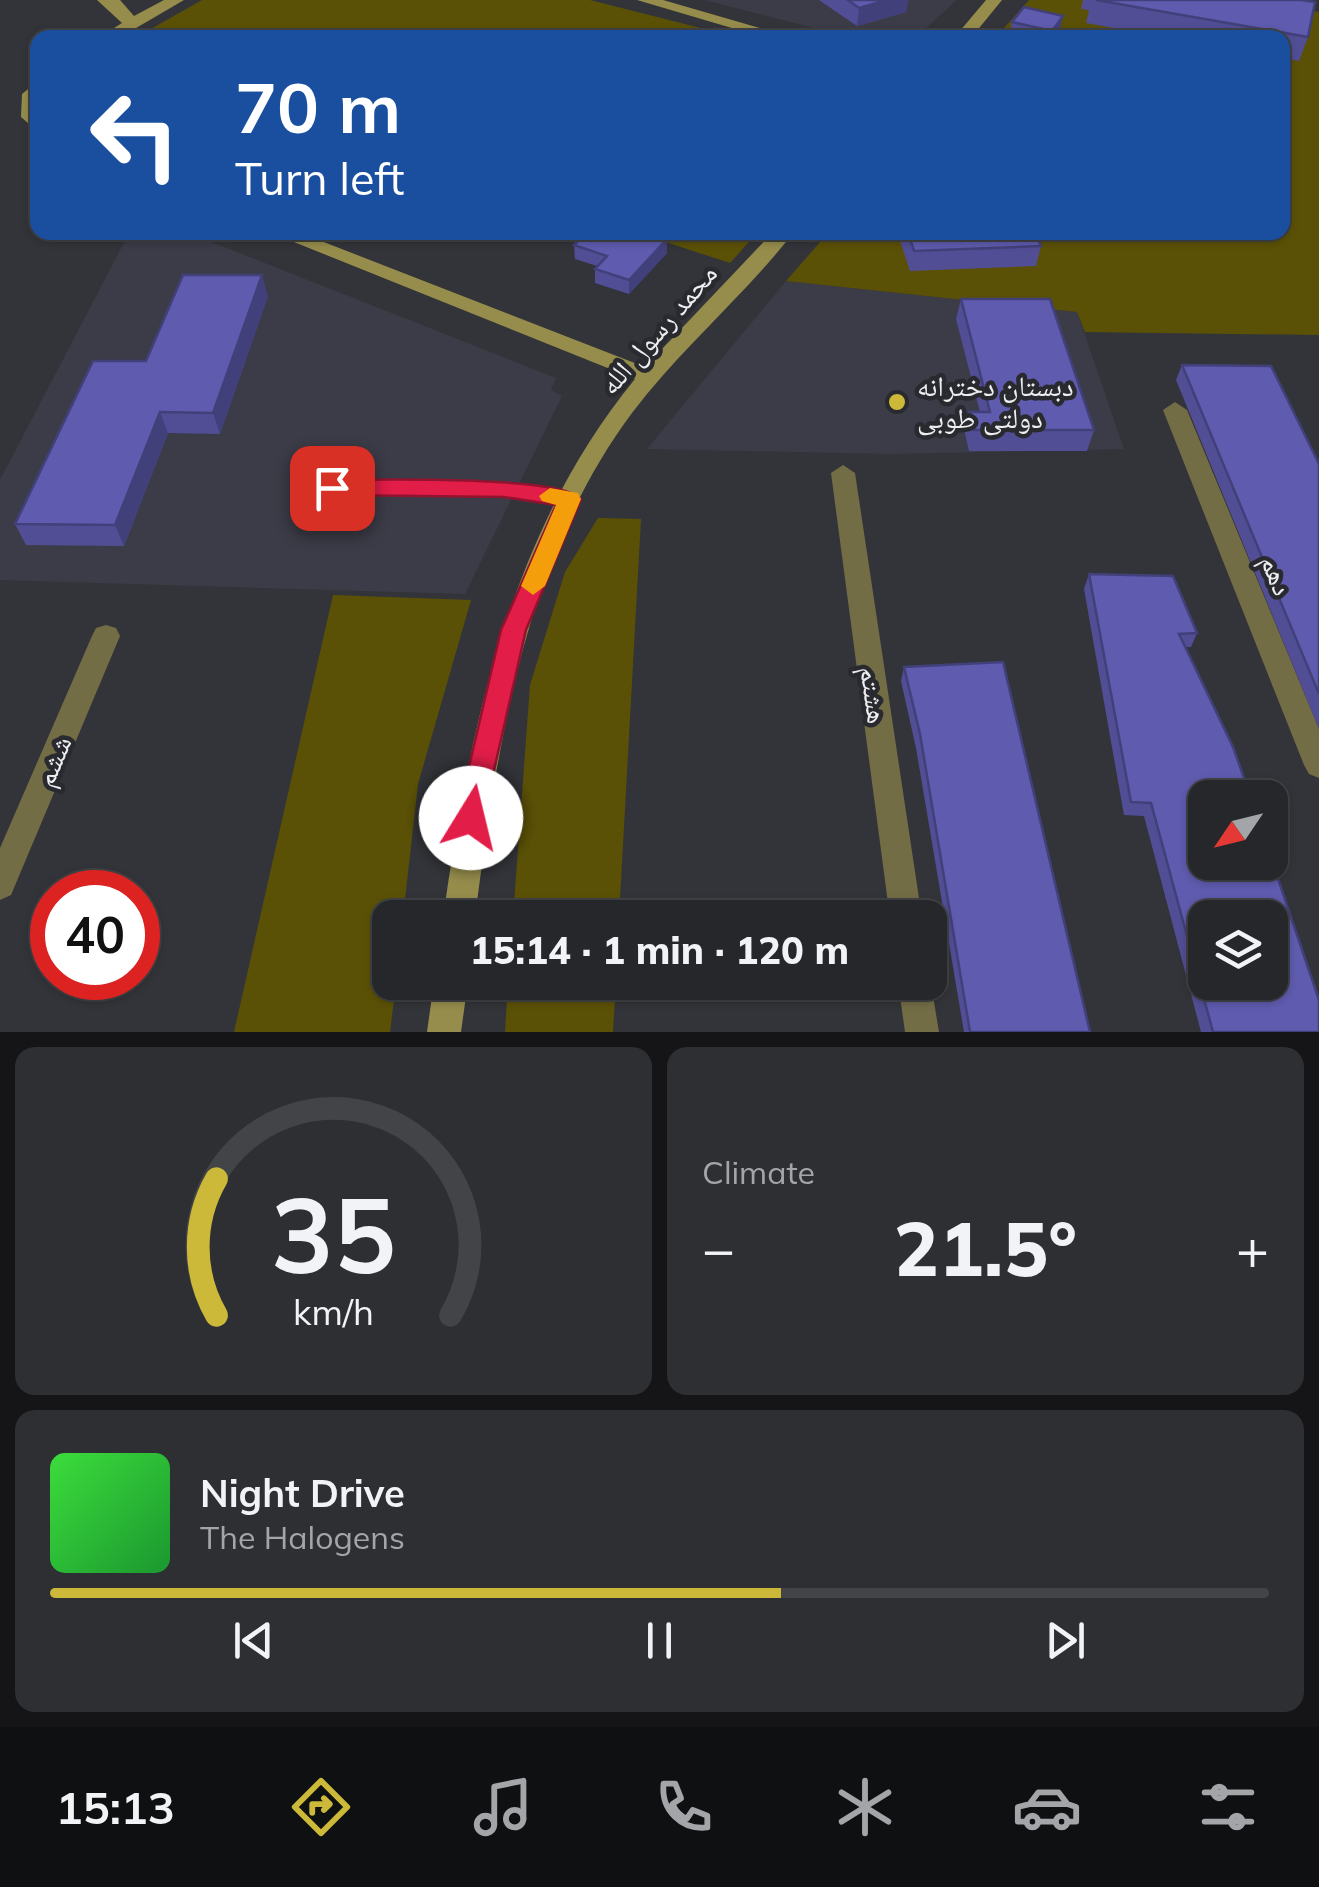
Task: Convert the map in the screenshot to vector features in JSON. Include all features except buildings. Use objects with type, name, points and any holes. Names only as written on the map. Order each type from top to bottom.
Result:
[{"type":"street","points":[[105,0],[114,3],[131,22]]},
{"type":"street","points":[[118,30],[176,0]]},
{"type":"street","points":[[645,0],[752,30]]},
{"type":"street","points":[[969,30],[994,0]]},
{"type":"street","points":[[300,240],[651,376]]},
{"type":"street","name":"محمد رسول الله","points":[[461,900],[475,785],[514,630],[583,470],[651,376],[777,240]]},
{"type":"street","name":"دهم","points":[[1175,410],[1319,765]]},
{"type":"street","name":"هشتم","points":[[843,473],[903,900]]},
{"type":"street","name":"ششم","points":[[0,885],[106,636]]},
{"type":"street","points":[[444,1032],[448,1000]]},
{"type":"street","points":[[918,1000],[922,1032]]},
{"type":"lane","points":[[332,488],[504,489],[570,499]]},
{"type":"shaded area","points":[[202,0],[590,0],[708,30],[149,30]]},
{"type":"shaded area","points":[[704,0],[957,0],[924,30],[822,30]]},
{"type":"shaded area","points":[[1029,0],[1252,0],[1319,12],[1319,335],[1085,332],[1077,312],[786,281],[822,240],[1290,240],[1290,30],[1002,30]]},
{"type":"shaded area","points":[[125,240],[207,240],[556,378],[551,390],[562,396],[465,594],[0,580],[0,480]]},
{"type":"shaded area","points":[[659,240],[751,240],[730,263]]},
{"type":"shaded area","name":"دبستان دخترانه دولتی طوبی","points":[[786,281],[1077,312],[1124,449],[890,454],[647,449]]},
{"type":"shaded area","points":[[598,518],[641,519],[620,900],[514,900],[530,685],[565,572]]},
{"type":"shaded area","points":[[333,595],[471,600],[418,784],[405,900],[372,900],[372,1000],[394,1000],[390,1032],[234,1032]]},
{"type":"shaded area","points":[[507,1000],[615,1000],[613,1032],[505,1032]]},
{"type":"slow traffic","points":[[533,586],[570,499],[550,496]]},
{"type":"place","name":"دبستان دخترانه دولتی طوبی","points":[[897,402]]},
{"type":"route","points":[[332,488],[504,489],[570,499],[514,630],[475,785],[471,818]]}]
